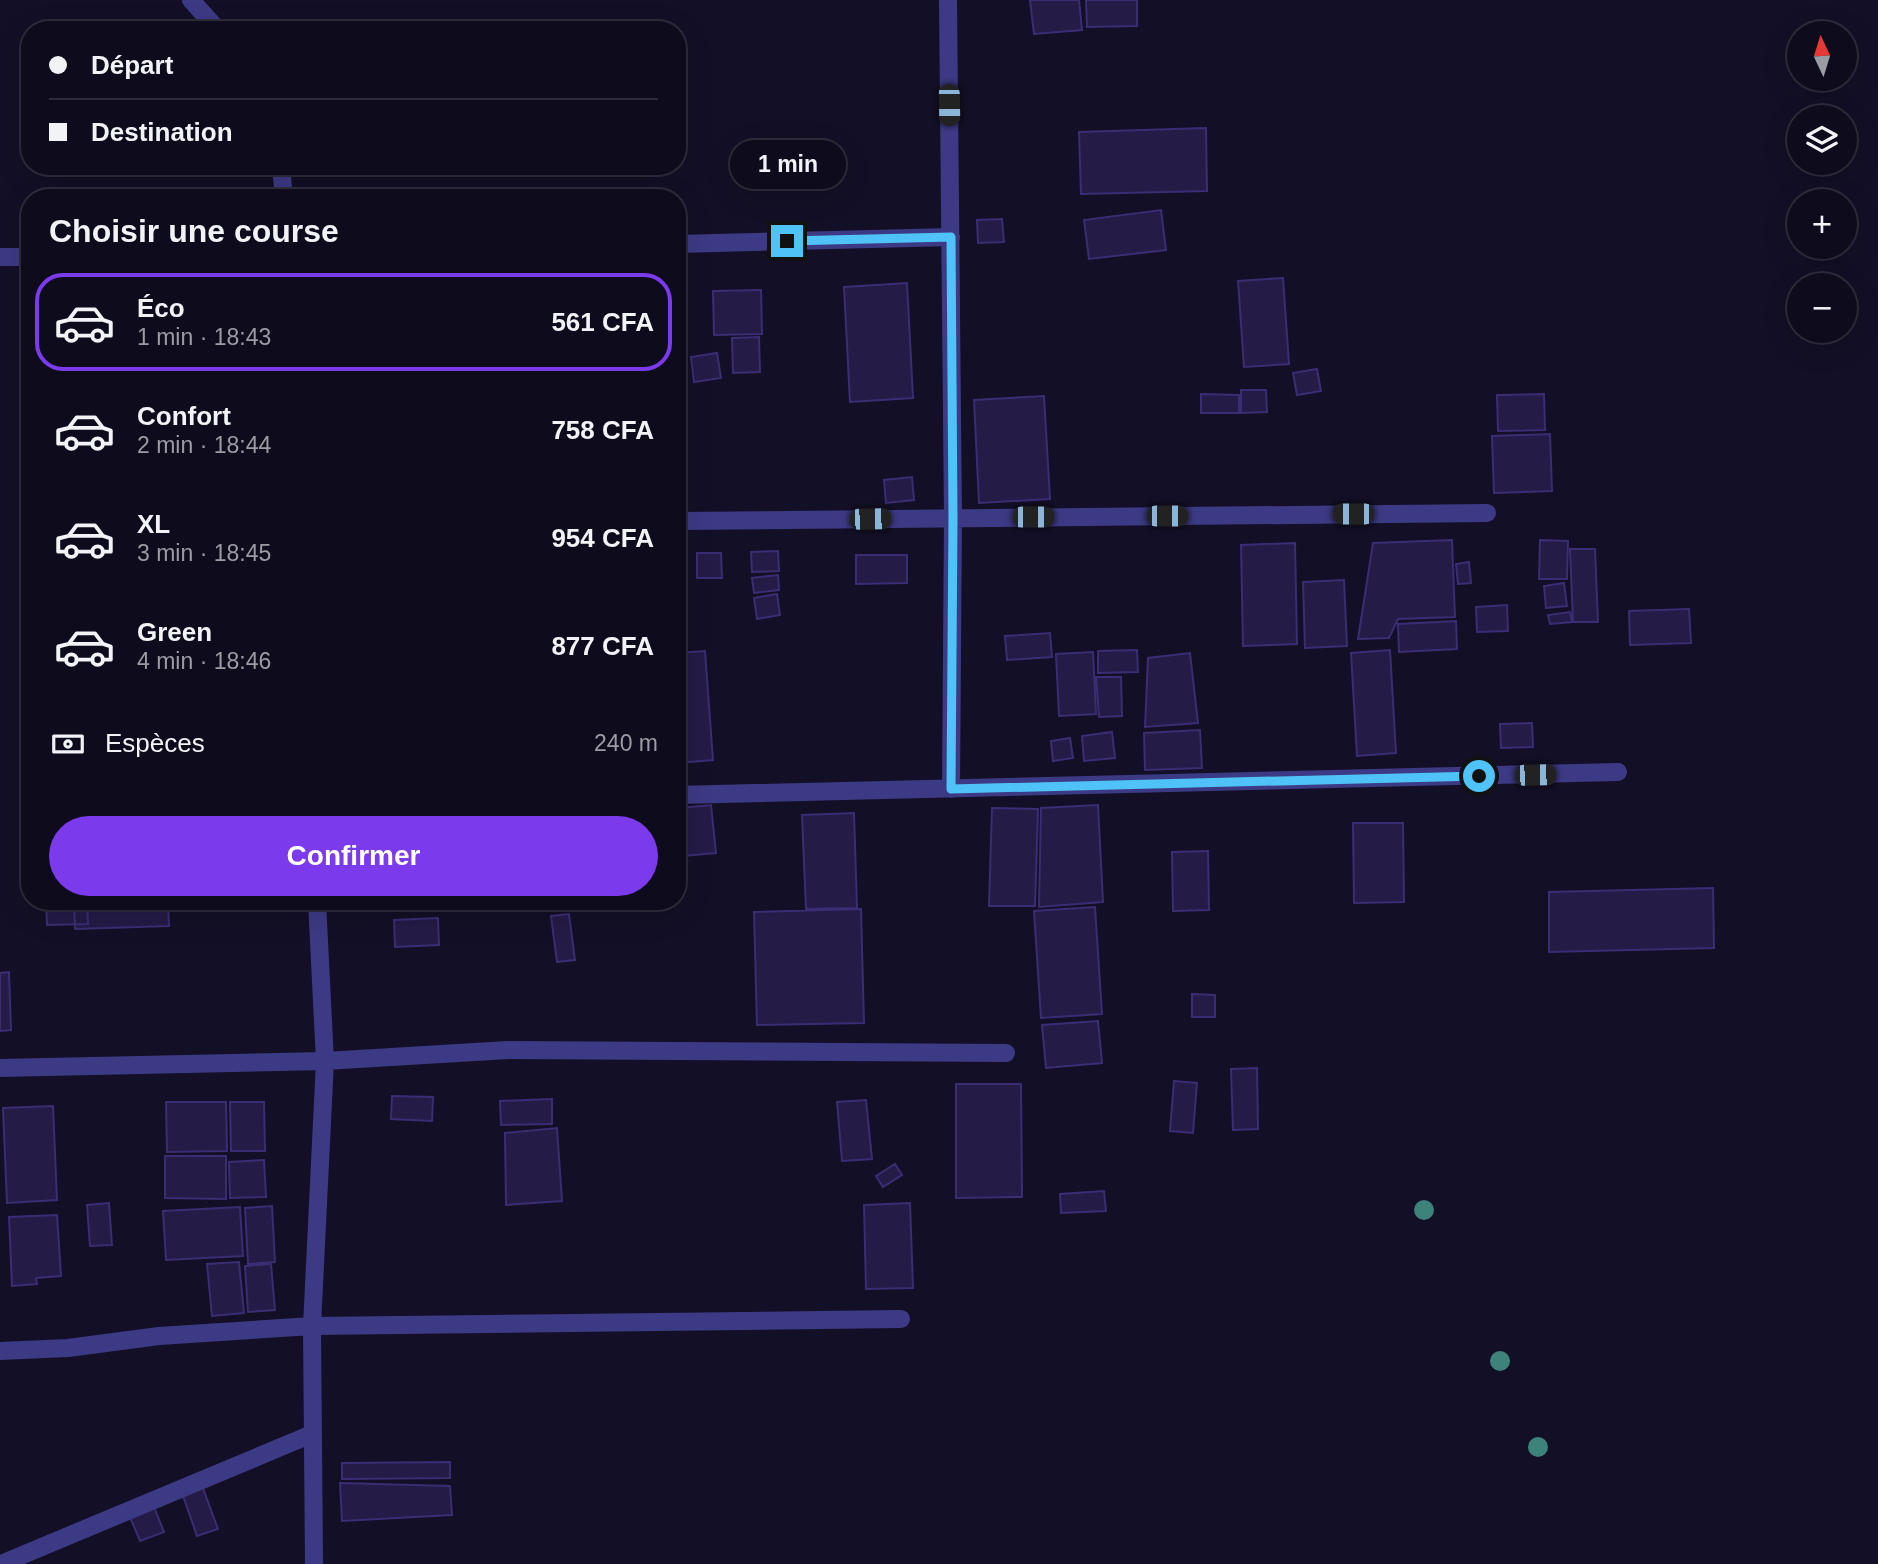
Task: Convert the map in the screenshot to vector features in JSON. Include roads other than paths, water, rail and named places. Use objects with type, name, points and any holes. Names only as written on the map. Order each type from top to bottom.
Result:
[{"type":"street","points":[[191,0],[210,21]]},
{"type":"street","points":[[948,0],[953,518],[951,789]]},
{"type":"street","points":[[686,244],[951,237]]},
{"type":"street","points":[[0,257],[21,257]]},
{"type":"street","points":[[686,522],[1487,513]]},
{"type":"street","points":[[686,795],[1618,772]]},
{"type":"street","points":[[314,1564],[312,1326],[325,1061],[317,910]]},
{"type":"street","points":[[0,1068],[325,1061],[508,1050],[1006,1053]]},
{"type":"street","points":[[0,1351],[68,1348],[159,1336],[312,1326],[901,1319]]},
{"type":"street","points":[[1,1564],[312,1434]]}]
